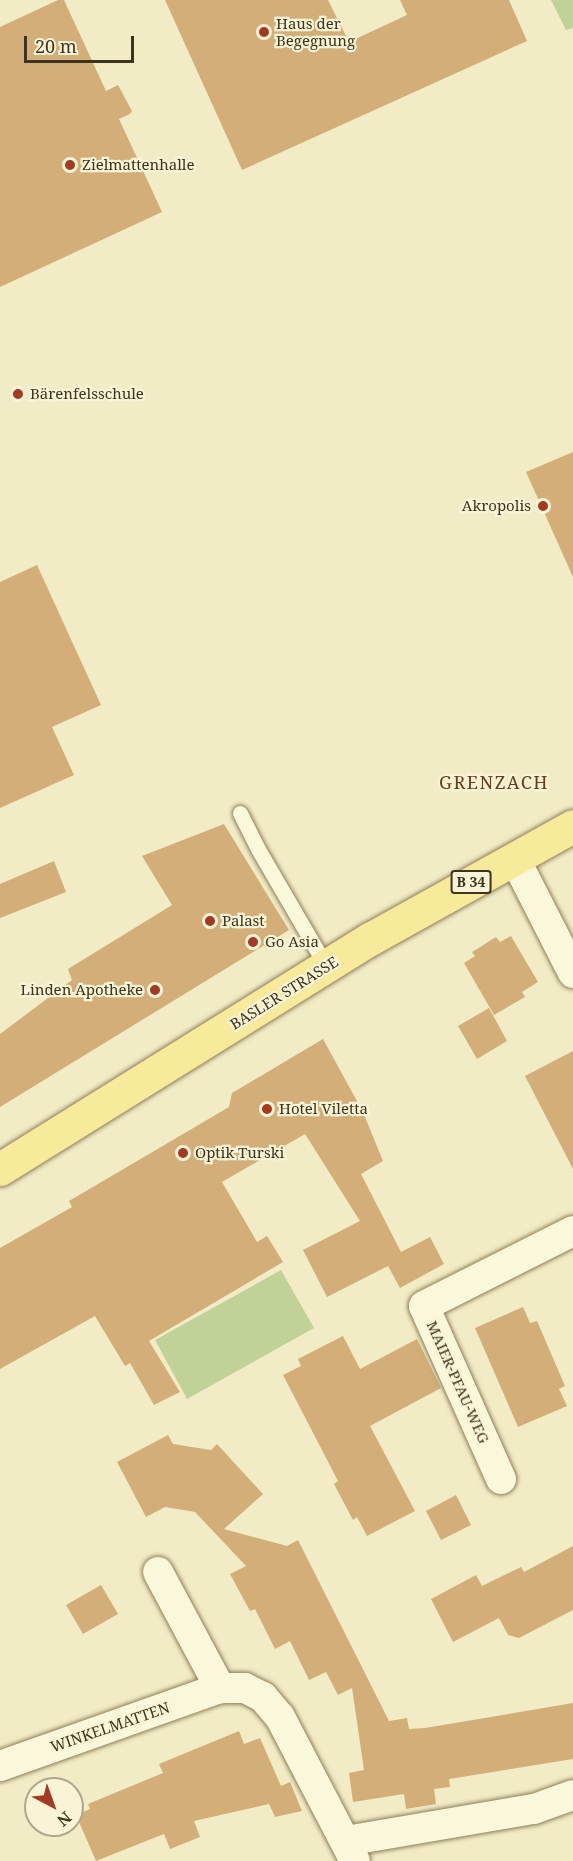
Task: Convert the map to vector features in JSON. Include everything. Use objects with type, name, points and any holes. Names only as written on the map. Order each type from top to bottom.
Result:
[{"type":"main road","name":"BASLER STRASSE","points":[[0,1169],[326,966],[573,826]]},
{"type":"street","points":[[515,859],[573,973]]},
{"type":"street","name":"MAIER-PFAU-WEG","points":[[501,1479],[424,1306],[573,1231]]},
{"type":"street","points":[[158,1572],[220,1688]]},
{"type":"street","name":"WINKELMATTEN","points":[[0,1766],[220,1688],[245,1688],[262,1696],[279,1717],[350,1851],[534,1809],[573,1795]]},
{"type":"lane","points":[[240,813],[258,849],[326,966]]},
{"type":"green space","points":[[551,0],[573,0],[573,28],[566,30]]},
{"type":"green space","points":[[281,1270],[314,1328],[187,1399],[155,1340]]},
{"type":"building","name":"Zielmattenhalle","points":[[58,0],[64,0],[106,91],[118,85],[132,111],[119,119],[162,212],[0,287],[0,27]]},
{"type":"building","points":[[165,0],[328,0],[349,42],[407,15],[400,0],[509,0],[527,41],[242,170]]},
{"type":"building","points":[[573,452],[573,577],[526,472]]},
{"type":"building","points":[[37,565],[101,705],[52,727],[74,775],[0,808],[0,582]]},
{"type":"building","points":[[224,824],[289,930],[0,1107],[0,1034],[72,980],[68,969],[172,905],[142,856]]},
{"type":"building","points":[[54,861],[66,892],[0,918],[0,884]]},
{"type":"building","points":[[511,936],[538,982],[522,992],[525,997],[494,1015],[464,963],[475,956],[472,952],[496,937],[500,942]]},
{"type":"building","points":[[489,1008],[507,1041],[477,1059],[458,1026]]},
{"type":"building","points":[[323,1039],[363,1112],[383,1161],[361,1174],[401,1252],[430,1237],[444,1264],[400,1288],[388,1266],[327,1297],[303,1250],[360,1221],[305,1134],[222,1182],[257,1242],[267,1236],[283,1262],[149,1341],[180,1392],[154,1405],[130,1363],[125,1366],[95,1316],[0,1369],[0,1248],[72,1207],[69,1201],[229,1107],[232,1093]]},
{"type":"building","points":[[573,1051],[573,1169],[525,1076]]},
{"type":"building","points":[[523,1307],[530,1323],[537,1321],[565,1386],[559,1389],[567,1406],[518,1427],[475,1328]]},
{"type":"building","points":[[343,1336],[360,1369],[417,1339],[441,1388],[370,1426],[415,1511],[367,1536],[357,1517],[353,1520],[334,1484],[338,1481],[283,1375],[301,1366],[298,1359]]},
{"type":"building","points":[[168,1435],[173,1444],[211,1450],[217,1444],[263,1494],[224,1529],[287,1546],[298,1540],[389,1721],[407,1718],[409,1729],[425,1728],[573,1703],[573,1759],[449,1779],[450,1787],[434,1789],[436,1804],[406,1809],[404,1794],[353,1802],[349,1773],[364,1770],[352,1688],[338,1695],[326,1672],[309,1680],[290,1641],[275,1649],[255,1609],[250,1611],[230,1574],[246,1566],[195,1512],[165,1507],[146,1517],[117,1462]]},
{"type":"building","points":[[456,1495],[471,1525],[441,1540],[426,1511]]},
{"type":"building","points":[[573,1546],[573,1610],[519,1638],[508,1635],[499,1618],[453,1642],[431,1599],[476,1575],[482,1586],[521,1567],[524,1572]]},
{"type":"building","points":[[101,1585],[118,1614],[83,1634],[66,1605]]},
{"type":"building","points":[[239,1731],[244,1744],[260,1738],[281,1786],[290,1782],[302,1811],[275,1817],[269,1804],[194,1821],[200,1837],[170,1849],[164,1834],[96,1861],[84,1833],[84,1812],[90,1809],[88,1804],[163,1773],[159,1764]]},
{"type":"place","name":"Haus der Begegnung","points":[[264,32]]},
{"type":"place","name":"Zielmattenhalle","points":[[70,165]]},
{"type":"place","name":"Bärenfelsschule","points":[[18,394]]},
{"type":"place","name":"Akropolis","points":[[543,506]]},
{"type":"place","name":"Palast","points":[[210,921]]},
{"type":"place","name":"Go Asia","points":[[253,942]]},
{"type":"place","name":"Linden Apotheke","points":[[155,990]]},
{"type":"place","name":"Hotel Viletta","points":[[267,1109]]},
{"type":"place","name":"Optik Turski","points":[[183,1153]]},
{"type":"district","name":"GRENZACH","points":[[494,782]]}]
